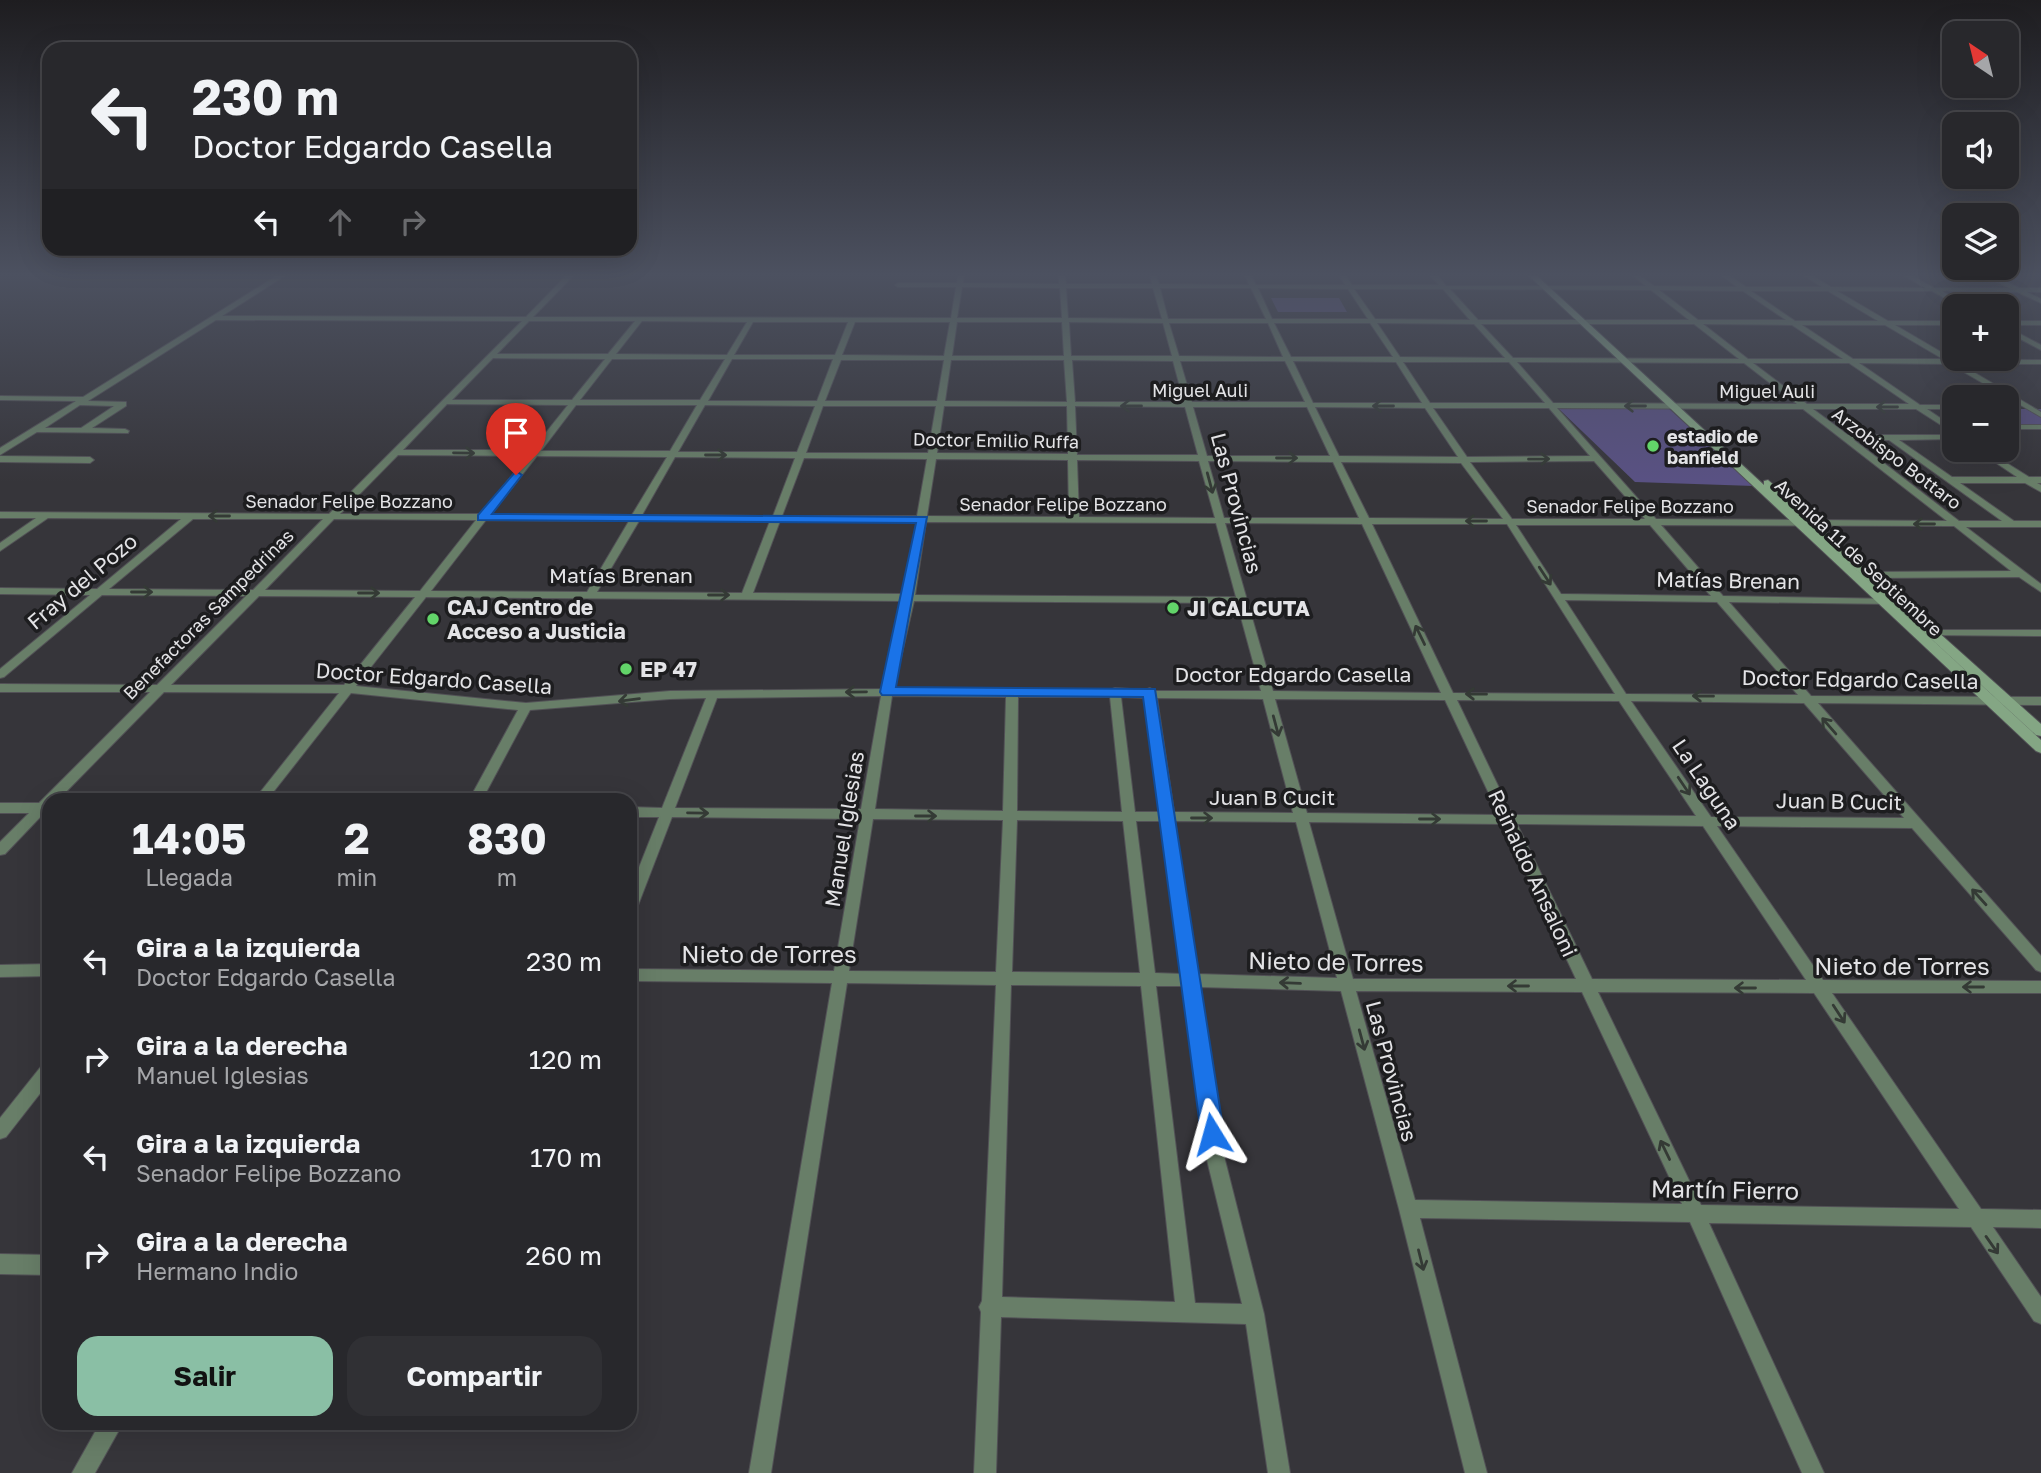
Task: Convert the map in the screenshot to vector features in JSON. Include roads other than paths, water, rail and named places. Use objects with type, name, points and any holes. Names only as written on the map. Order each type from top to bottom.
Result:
[{"type":"main road","name":"Avenida 11 de Septiembre","points":[[1610,344],[1796,523],[2041,748]]},
{"type":"main road","name":"Avenida 11 de Septiembre","points":[[1677,406],[1812,523],[2041,732]]},
{"type":"street","points":[[0,452],[175,344]]},
{"type":"street","name":"Benefactoras Sampedrinas","points":[[58,793],[503,344]]},
{"type":"street","points":[[266,793],[620,344]]},
{"type":"street","points":[[591,594],[737,344]]},
{"type":"street","points":[[747,595],[843,344]]},
{"type":"street","name":"Manuel Iglesias","points":[[760,1473],[887,692],[909,598],[951,344]]},
{"type":"street","points":[[1066,344],[1074,519]]},
{"type":"street","name":"Las Provincias","points":[[1171,344],[1408,1209],[1476,1473]]},
{"type":"street","name":"Reinaldo Ansaloni","points":[[1281,344],[1695,1212],[1813,1473]]},
{"type":"street","name":"La Laguna","points":[[1387,344],[1464,460],[1509,521],[1622,695],[2041,1314]]},
{"type":"street","points":[[1496,344],[2041,966]]},
{"type":"street","name":"Arzobispo Bottaro","points":[[1723,344],[2041,589]]},
{"type":"street","points":[[1827,344],[1942,421]]},
{"type":"street","points":[[1921,344],[1942,356]]},
{"type":"street","points":[[491,356],[1942,362]]},
{"type":"street","points":[[2019,362],[2041,362]]},
{"type":"street","points":[[1967,371],[2041,415]]},
{"type":"street","points":[[0,398],[123,404],[82,431]]},
{"type":"street","name":"Miguel Auli","points":[[446,402],[1942,407]]},
{"type":"street","points":[[2019,408],[2041,408]]},
{"type":"street","points":[[2019,427],[2041,428]]},
{"type":"street","points":[[35,430],[125,431]]},
{"type":"street","points":[[1846,438],[1942,436]]},
{"type":"street","points":[[1891,438],[2013,524]]},
{"type":"street","name":"Doctor Emilio Ruffa","points":[[396,452],[1464,460],[1596,458]]},
{"type":"street","points":[[0,459],[90,460]]},
{"type":"street","points":[[2000,462],[2041,489]]},
{"type":"street","points":[[1952,480],[2041,480]]},
{"type":"street","name":"Senador Felipe Bozzano","points":[[0,515],[2041,524]]},
{"type":"street","points":[[0,548],[45,516]]},
{"type":"street","name":"Fray del Pozo","points":[[0,675],[190,516]]},
{"type":"street","points":[[1868,575],[2022,574]]},
{"type":"street","name":"Matías Brenan","points":[[0,591],[1241,600]]},
{"type":"street","name":"Matías Brenan","points":[[1559,597],[1898,601]]},
{"type":"street","points":[[1932,633],[2041,633]]},
{"type":"street","name":"Doctor Edgardo Casella","points":[[0,688],[347,690],[526,707],[713,694],[887,692],[1622,695],[2041,701]]},
{"type":"street","points":[[985,1473],[989,1307],[1010,816],[1012,692]]},
{"type":"street","points":[[1115,692],[1186,1312]]},
{"type":"street","points":[[1150,692],[1216,1160],[1254,1314],[1279,1473]]},
{"type":"street","points":[[637,889],[713,694]]},
{"type":"street","points":[[479,793],[526,707]]},
{"type":"street","points":[[0,808],[42,804]]},
{"type":"street","name":"Benefactoras Sampedrinas","points":[[0,850],[42,809]]},
{"type":"street","name":"Juan B Cucit","points":[[637,813],[1914,823]]},
{"type":"street","points":[[0,971],[42,970]]},
{"type":"street","name":"Nieto de Torres","points":[[637,975],[841,975],[1004,980],[1191,979],[1346,985],[2041,987]]},
{"type":"street","points":[[0,1131],[42,1078]]},
{"type":"street","name":"Martín Fierro","points":[[1408,1209],[2041,1219]]},
{"type":"street","points":[[0,1264],[42,1265]]},
{"type":"street","points":[[989,1307],[1254,1314]]},
{"type":"street","points":[[83,1473],[108,1430]]},
{"type":"place","name":"estadio de banfield","points":[[1653,446]]},
{"type":"place","name":"JI CALCUTA","points":[[1173,608]]},
{"type":"place","name":"CAJ Centro de Acceso a Justicia","points":[[433,619]]},
{"type":"place","name":"EP 47","points":[[626,669]]}]
